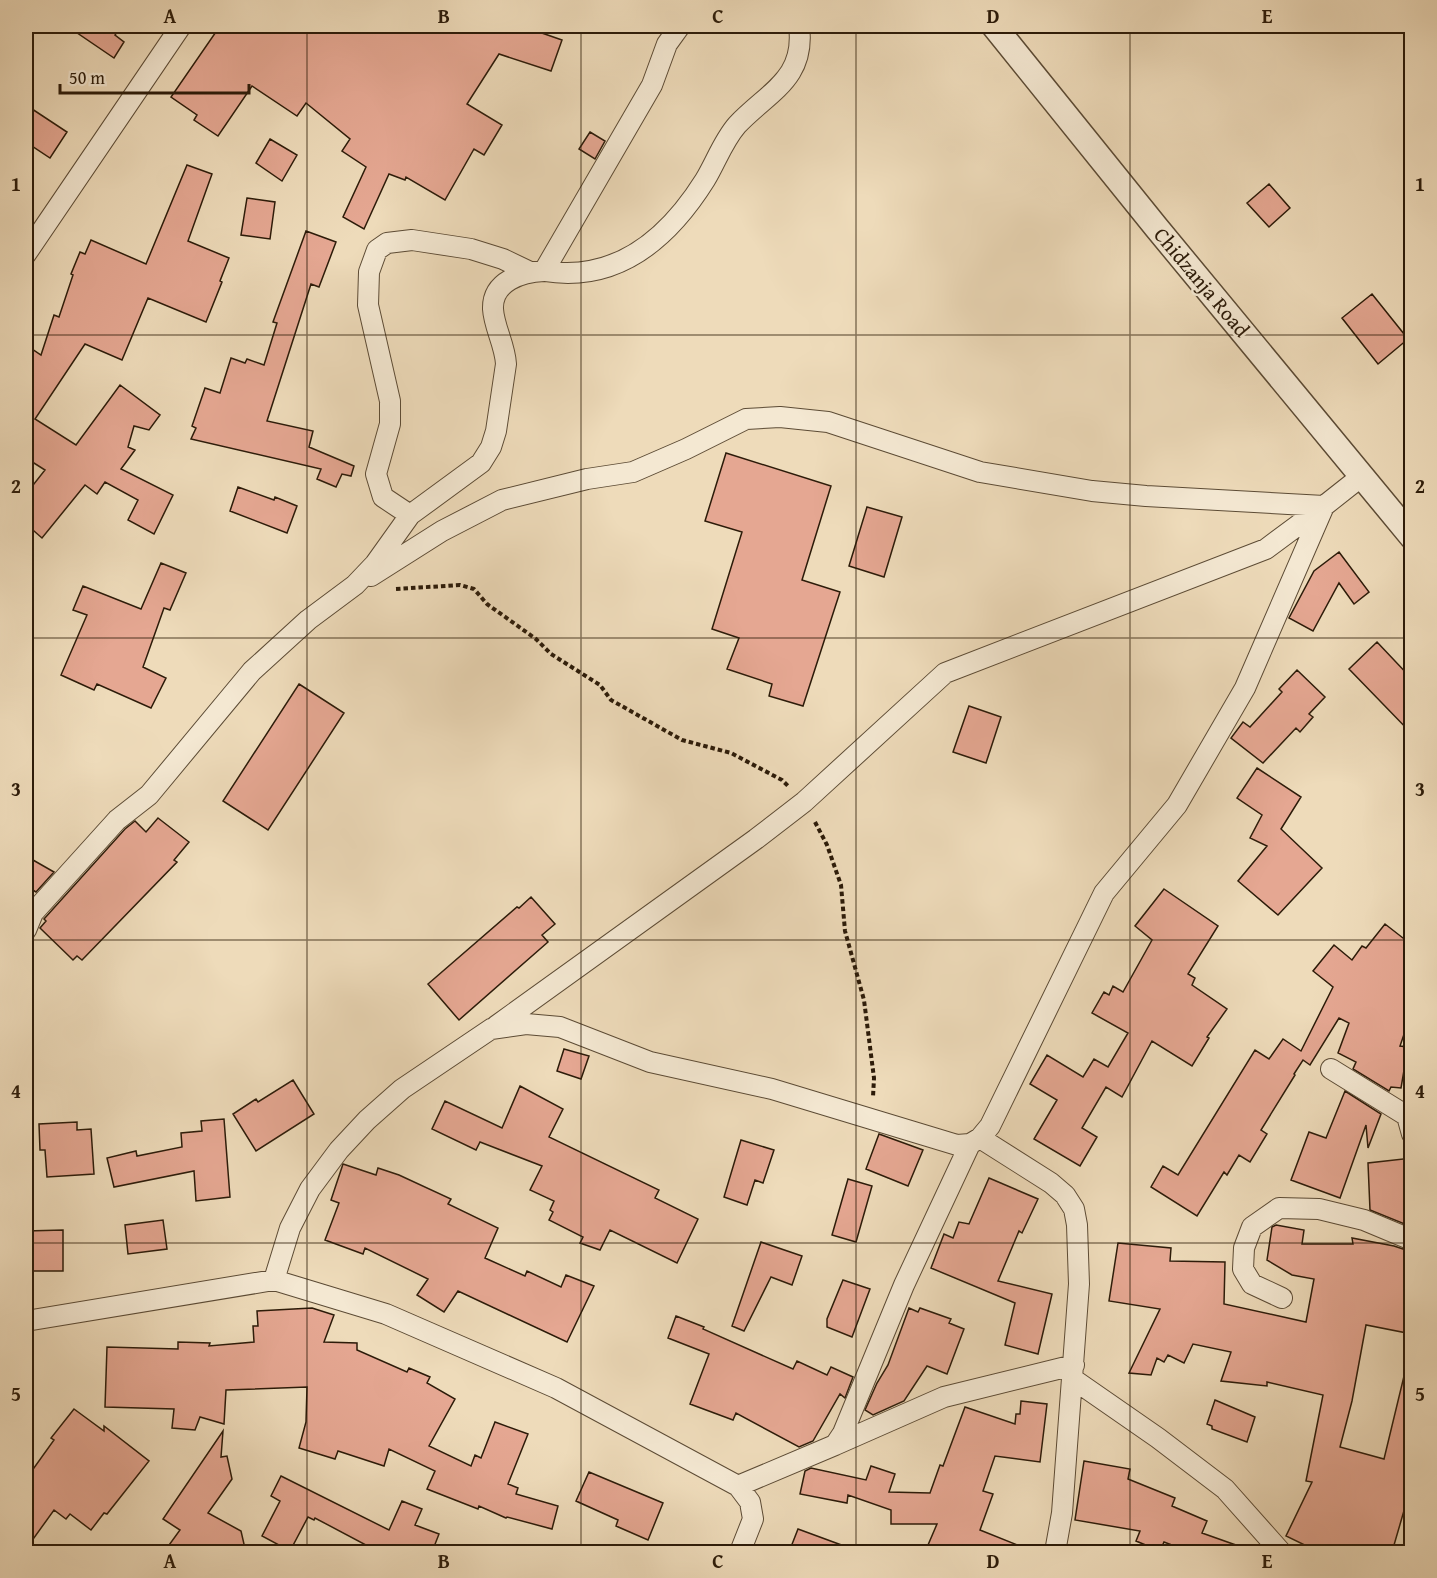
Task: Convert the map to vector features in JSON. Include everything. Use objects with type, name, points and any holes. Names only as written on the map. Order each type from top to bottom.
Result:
[{"type":"street","points":[[26,254],[182,26]]},
{"type":"street","points":[[355,585],[375,564],[410,515],[481,463],[491,447],[496,431],[506,364],[506,353],[493,309],[495,297],[500,287],[513,278],[537,271],[652,85],[667,44],[680,26]]},
{"type":"street","points":[[410,515],[383,497],[376,474],[390,424],[390,401],[368,305],[369,272],[377,250],[387,243],[412,240],[471,249],[537,271],[572,274],[604,268],[627,260],[651,245],[679,214],[705,181],[736,126],[786,81],[796,61],[801,39],[799,26]]},
{"type":"street","name":"Chidzanja Road","points":[[994,26],[1156,227],[1412,537]]},
{"type":"street","points":[[26,930],[33,914],[117,820],[149,795],[252,671],[308,620],[355,585],[442,531],[502,500],[587,479],[633,472],[746,419],[780,417],[828,422],[980,472],[1092,491],[1324,506]]},
{"type":"street","points":[[274,1281],[290,1228],[310,1189],[339,1150],[402,1089],[491,1029],[756,839],[804,802],[945,673],[1266,549],[1362,476]]},
{"type":"street","points":[[835,1445],[849,1421],[904,1285],[975,1141],[990,1126],[1104,894],[1177,805],[1245,688],[1324,506]]},
{"type":"street","points":[[491,1029],[526,1024],[560,1028],[650,1062],[772,1089],[872,1118],[944,1143],[957,1145],[975,1141],[1051,1183],[1065,1195],[1074,1209],[1077,1225],[1080,1284],[1062,1513],[1055,1552]]},
{"type":"street","points":[[1330,1069],[1407,1116],[1412,1134]]},
{"type":"street","points":[[1282,1298],[1252,1284],[1243,1269],[1244,1248],[1252,1227],[1279,1208],[1319,1209],[1364,1220],[1412,1240]]},
{"type":"street","points":[[26,1321],[274,1281],[386,1314],[556,1388],[738,1486],[750,1502],[753,1519],[740,1552]]},
{"type":"street","points":[[738,1486],[944,1397],[1074,1372],[1226,1489],[1281,1552]]},
{"type":"path","points":[[394,589],[460,585],[474,589],[487,604],[536,639],[551,654],[600,685],[611,700],[682,740],[731,753],[741,758],[782,780],[804,802],[827,845],[841,885],[845,931],[864,1000],[874,1078],[872,1118]]},
{"type":"building","points":[[67,26],[121,26],[115,35],[124,42],[114,58]]},
{"type":"building","points":[[220,26],[542,26],[539,32],[562,40],[551,71],[499,54],[467,104],[502,125],[484,155],[474,149],[445,200],[406,177],[405,180],[389,174],[364,229],[343,217],[366,167],[342,151],[350,139],[306,103],[297,116],[252,86],[218,136],[194,120],[197,115],[171,97]]},
{"type":"building","points":[[26,105],[67,132],[50,158],[26,142]]},
{"type":"building","points":[[590,132],[605,141],[595,159],[579,149]]},
{"type":"building","points":[[270,139],[297,155],[282,181],[256,163]]},
{"type":"building","points":[[187,165],[212,174],[188,241],[229,258],[206,322],[148,298],[122,360],[85,344],[35,419],[76,445],[120,385],[160,415],[149,430],[134,426],[128,447],[135,450],[121,469],[173,495],[154,534],[128,520],[138,500],[105,482],[97,494],[85,485],[42,538],[26,524],[26,494],[45,470],[26,458],[26,345],[41,355],[54,315],[59,317],[73,275],[71,274],[80,252],[85,254],[91,240],[146,264]]},
{"type":"building","points":[[1269,184],[1290,208],[1269,227],[1247,203]]},
{"type":"building","points":[[247,198],[275,202],[270,239],[241,235]]},
{"type":"building","points":[[306,231],[336,242],[319,287],[311,284],[267,421],[313,431],[309,447],[354,466],[351,476],[342,474],[336,487],[317,479],[321,469],[191,439],[196,428],[192,426],[205,388],[220,393],[231,358],[245,363],[247,359],[264,365],[277,323],[273,322]]},
{"type":"building","points":[[1372,294],[1408,339],[1378,364],[1342,318]]},
{"type":"building","points":[[726,453],[831,486],[802,580],[840,592],[803,706],[769,696],[772,684],[727,669],[739,638],[712,629],[742,532],[705,521]]},
{"type":"building","points":[[238,487],[274,500],[275,497],[297,506],[287,533],[230,511]]},
{"type":"building","points":[[867,507],[902,517],[884,577],[849,566]]},
{"type":"building","points":[[1339,552],[1369,592],[1354,604],[1339,583],[1313,631],[1289,618],[1314,571]]},
{"type":"building","points":[[161,563],[186,573],[170,610],[164,608],[143,667],[166,678],[151,708],[97,684],[94,690],[61,675],[87,615],[73,610],[83,586],[141,609]]},
{"type":"building","points":[[1377,642],[1412,679],[1412,734],[1349,669]]},
{"type":"building","points":[[1297,670],[1325,697],[1309,714],[1313,717],[1300,732],[1296,728],[1263,763],[1231,738],[1243,722],[1250,727],[1282,692],[1279,689]]},
{"type":"building","points":[[299,684],[344,713],[268,830],[223,801]]},
{"type":"building","points":[[969,706],[1001,717],[986,763],[953,752]]},
{"type":"building","points":[[1257,768],[1301,797],[1281,829],[1322,868],[1278,915],[1238,881],[1267,846],[1250,838],[1262,815],[1237,798]]},
{"type":"building","points":[[158,818],[189,842],[174,860],[177,862],[82,960],[77,956],[73,960],[40,928],[46,921],[44,919],[125,829],[135,821],[146,832]]},
{"type":"building","points":[[26,856],[54,872],[36,892],[26,886]]},
{"type":"building","points":[[1164,889],[1218,926],[1188,974],[1195,978],[1192,985],[1227,1009],[1207,1037],[1209,1038],[1192,1066],[1152,1041],[1122,1097],[1106,1087],[1082,1128],[1097,1137],[1080,1166],[1034,1139],[1057,1100],[1030,1084],[1047,1055],[1083,1077],[1094,1059],[1108,1067],[1128,1033],[1092,1013],[1104,992],[1109,995],[1113,986],[1123,992],[1152,940],[1135,926]]},
{"type":"building","points":[[531,897],[555,924],[542,935],[548,942],[459,1020],[428,984]]},
{"type":"building","points":[[1385,924],[1412,945],[1412,1011],[1400,1046],[1408,1047],[1401,1088],[1391,1087],[1389,1091],[1353,1069],[1356,1062],[1338,1053],[1349,1023],[1339,1018],[1310,1065],[1303,1060],[1294,1074],[1261,1130],[1267,1134],[1250,1162],[1239,1155],[1227,1175],[1224,1172],[1197,1216],[1151,1187],[1163,1166],[1178,1175],[1255,1050],[1269,1059],[1283,1039],[1301,1051],[1333,987],[1313,971],[1334,945],[1352,960],[1362,946],[1366,948]]},
{"type":"building","points":[[564,1049],[589,1056],[581,1079],[557,1071]]},
{"type":"building","points":[[293,1080],[314,1114],[256,1151],[233,1114],[256,1099],[258,1102]]},
{"type":"building","points":[[520,1086],[563,1109],[549,1137],[659,1190],[655,1198],[698,1219],[677,1263],[610,1230],[600,1250],[580,1243],[583,1237],[549,1220],[553,1212],[550,1210],[554,1201],[530,1190],[542,1166],[480,1142],[476,1150],[432,1129],[445,1101],[502,1128]]},
{"type":"building","points":[[1345,1091],[1381,1114],[1368,1148],[1366,1125],[1340,1198],[1291,1180],[1309,1132],[1326,1138]]},
{"type":"building","points":[[224,1119],[230,1197],[196,1201],[194,1171],[114,1187],[107,1158],[136,1151],[137,1156],[182,1147],[181,1133],[202,1131],[201,1121]]},
{"type":"building","points":[[77,1122],[77,1130],[91,1129],[94,1174],[47,1177],[45,1150],[40,1150],[39,1124]]},
{"type":"building","points":[[879,1134],[923,1150],[908,1186],[866,1169]]},
{"type":"building","points":[[741,1140],[774,1150],[763,1183],[755,1180],[747,1205],[724,1197]]},
{"type":"building","points":[[1412,1158],[1412,1227],[1370,1210],[1368,1163]]},
{"type":"building","points":[[343,1164],[376,1175],[378,1168],[399,1175],[451,1199],[448,1204],[498,1228],[485,1258],[525,1276],[527,1271],[561,1287],[566,1275],[594,1286],[567,1342],[458,1291],[444,1312],[417,1295],[428,1279],[365,1248],[363,1254],[325,1240],[339,1203],[331,1200]]},
{"type":"building","points":[[989,1178],[1038,1199],[1022,1233],[1019,1231],[998,1281],[1052,1294],[1038,1354],[1005,1345],[1015,1303],[931,1268],[944,1234],[953,1238],[959,1222],[969,1224]]},
{"type":"building","points":[[848,1179],[872,1186],[856,1242],[832,1235]]},
{"type":"building","points":[[163,1220],[167,1249],[128,1254],[125,1225]]},
{"type":"building","points":[[1276,1225],[1304,1230],[1302,1244],[1353,1244],[1352,1238],[1412,1252],[1412,1334],[1366,1325],[1352,1401],[1340,1447],[1384,1459],[1404,1376],[1412,1377],[1412,1483],[1392,1552],[1358,1552],[1333,1546],[1330,1552],[1319,1552],[1286,1536],[1312,1482],[1306,1481],[1323,1395],[1267,1382],[1267,1386],[1221,1381],[1231,1352],[1193,1344],[1184,1363],[1168,1355],[1164,1362],[1157,1358],[1151,1375],[1129,1373],[1160,1309],[1109,1301],[1118,1243],[1171,1248],[1170,1261],[1225,1262],[1224,1304],[1306,1322],[1314,1279],[1292,1275],[1267,1260],[1272,1227]]},
{"type":"building","points":[[63,1230],[63,1271],[26,1271],[26,1231]]},
{"type":"building","points":[[761,1242],[802,1256],[792,1285],[771,1277],[744,1331],[732,1326]]},
{"type":"building","points":[[843,1280],[870,1289],[852,1337],[827,1327],[827,1319]]},
{"type":"building","points":[[312,1308],[334,1315],[324,1342],[357,1343],[357,1350],[407,1372],[409,1368],[430,1377],[427,1383],[455,1399],[429,1446],[471,1466],[475,1455],[481,1458],[495,1422],[528,1434],[508,1484],[518,1488],[516,1494],[558,1506],[552,1529],[506,1518],[479,1506],[478,1509],[427,1489],[435,1471],[389,1449],[384,1466],[338,1451],[335,1459],[299,1448],[306,1422],[307,1387],[226,1390],[224,1424],[200,1417],[195,1430],[172,1428],[174,1409],[105,1407],[107,1347],[178,1349],[178,1342],[210,1343],[209,1346],[254,1342],[253,1326],[258,1326],[257,1311]]},
{"type":"building","points":[[909,1308],[918,1312],[920,1308],[951,1319],[949,1323],[964,1329],[947,1374],[927,1366],[904,1401],[873,1415],[865,1410],[888,1365]]},
{"type":"building","points":[[676,1316],[793,1369],[797,1361],[827,1375],[831,1367],[853,1377],[845,1398],[840,1394],[813,1441],[799,1447],[736,1413],[733,1420],[690,1404],[709,1354],[668,1338]]},
{"type":"building","points":[[1215,1400],[1255,1417],[1247,1442],[1212,1429],[1212,1426],[1207,1424]]},
{"type":"building","points":[[1021,1401],[1047,1404],[1040,1462],[995,1456],[983,1491],[993,1494],[980,1530],[1035,1552],[925,1552],[937,1524],[891,1524],[891,1510],[848,1495],[847,1503],[800,1494],[805,1471],[811,1468],[866,1480],[871,1466],[895,1474],[889,1492],[930,1493],[940,1465],[943,1466],[965,1407],[1015,1424],[1016,1414],[1020,1414]]},
{"type":"building","points":[[74,1409],[104,1431],[104,1426],[149,1461],[107,1514],[104,1513],[91,1530],[70,1514],[66,1519],[54,1510],[26,1549],[26,1479],[54,1440],[51,1438]]},
{"type":"building","points":[[223,1431],[221,1457],[227,1456],[232,1479],[208,1513],[241,1531],[244,1544],[239,1552],[164,1552],[180,1530],[163,1519]]},
{"type":"building","points":[[1084,1461],[1130,1469],[1128,1479],[1175,1498],[1172,1506],[1207,1521],[1202,1533],[1250,1550],[1249,1552],[1190,1552],[1164,1542],[1160,1551],[1136,1541],[1140,1531],[1075,1520]]},
{"type":"building","points":[[589,1472],[663,1503],[648,1540],[616,1526],[618,1520],[576,1501]]},
{"type":"building","points":[[281,1476],[389,1530],[402,1501],[422,1509],[415,1525],[439,1534],[432,1552],[379,1552],[315,1518],[314,1520],[308,1517],[290,1551],[262,1536],[280,1501],[271,1496]]},
{"type":"building","points":[[798,1529],[855,1550],[854,1552],[789,1552]]}]
